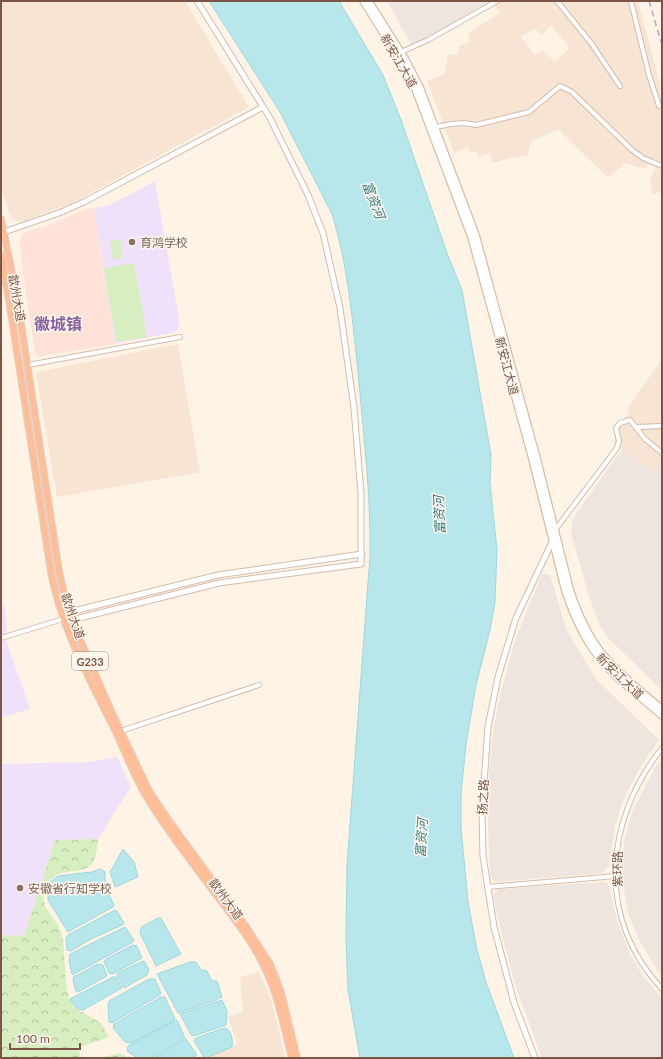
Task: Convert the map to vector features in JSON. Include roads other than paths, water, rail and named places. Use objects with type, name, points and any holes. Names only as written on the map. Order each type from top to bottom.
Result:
[{"type":"highway","name":"歙州大道","points":[[1,219],[17,298],[59,571],[72,620],[143,779],[156,802],[237,913],[265,956],[281,992],[297,1058]]},
{"type":"highway","name":"歙州大道","points":[[1,255],[10,300],[50,568],[63,618],[95,692],[144,793],[162,822],[237,922],[260,958],[276,994],[292,1058]]},
{"type":"main road","name":"新安江大道","points":[[363,1],[402,62],[415,89],[465,219],[479,262],[568,600],[590,645],[615,675],[662,716]]},
{"type":"main road","name":"新安江大道","points":[[369,1],[401,52],[420,87],[470,217],[482,253],[535,448],[555,530],[574,599],[581,617],[594,642],[618,671],[662,709]]},
{"type":"street","points":[[63,618],[72,620],[219,583],[361,564],[361,494],[354,408],[344,331],[328,253],[314,208],[287,152],[263,107],[197,1]]},
{"type":"street","points":[[401,52],[428,40],[497,1]]},
{"type":"street","points":[[557,1],[591,43],[620,86]]},
{"type":"street","points":[[631,1],[649,75],[659,106]]},
{"type":"street","points":[[436,127],[464,123],[476,125],[529,112],[560,86],[572,92],[632,150],[648,161],[662,166]]},
{"type":"street","points":[[4,232],[59,213],[84,202],[185,147],[263,107]]},
{"type":"street","points":[[28,365],[180,337]]},
{"type":"street","points":[[555,530],[617,448],[619,440],[616,430],[618,425],[630,420],[645,439],[662,453]]},
{"type":"street","points":[[636,427],[662,426]]},
{"type":"street","name":"扬之路","points":[[535,1058],[508,984],[494,924],[483,856],[482,811],[486,743],[490,711],[498,677],[516,618],[553,540]]},
{"type":"street","points":[[1,638],[63,618],[70,612],[218,575],[362,554]]},
{"type":"street","points":[[121,731],[259,685]]},
{"type":"street","name":"紫环路","points":[[662,748],[637,785],[626,809],[618,839],[616,861],[620,911],[629,938],[644,966],[662,989]]},
{"type":"street","points":[[487,887],[616,876]]},
{"type":"water","name":"富资河","points":[[209,1],[339,1],[383,75],[401,120],[447,253],[462,290],[491,455],[490,483],[497,550],[495,602],[490,630],[476,685],[466,745],[461,794],[461,828],[468,902],[477,950],[486,982],[514,1058],[360,1058],[348,990],[346,939],[347,865],[370,556],[370,534],[365,447],[350,298],[343,256],[332,214],[280,112]]},
{"type":"water","points":[[123,849],[134,862],[138,877],[115,887],[110,872]]},
{"type":"water","points":[[100,869],[105,872],[105,886],[114,905],[113,907],[68,932],[48,900],[50,882],[58,876],[92,872]]},
{"type":"water","points":[[115,910],[124,923],[122,925],[89,940],[71,951],[67,950],[66,938],[68,935]]},
{"type":"water","points":[[158,918],[161,918],[181,954],[156,966],[140,933],[141,927]]},
{"type":"water","points":[[125,927],[134,940],[133,942],[72,974],[69,960],[70,954]]},
{"type":"water","points":[[133,945],[137,946],[142,958],[113,974],[109,973],[104,962],[106,959]]},
{"type":"water","points":[[143,961],[149,970],[147,975],[124,988],[117,975],[118,973]]},
{"type":"water","points":[[190,962],[196,962],[201,970],[207,971],[212,981],[217,981],[222,997],[178,1013],[157,974]]},
{"type":"water","points":[[97,964],[103,965],[107,976],[78,992],[76,991],[73,980],[74,976]]},
{"type":"water","points":[[113,977],[116,977],[122,988],[83,1010],[77,1008],[72,1003],[70,999]]},
{"type":"water","points":[[149,979],[155,979],[161,993],[160,995],[112,1023],[109,1022],[109,1001]]},
{"type":"water","points":[[161,997],[165,997],[175,1019],[131,1043],[125,1042],[113,1028],[114,1024]]},
{"type":"water","points":[[222,1000],[227,1011],[226,1025],[194,1036],[191,1035],[180,1014]]},
{"type":"water","points":[[177,1020],[185,1038],[151,1058],[137,1058],[127,1051],[128,1046]]},
{"type":"water","points":[[226,1028],[231,1034],[232,1047],[206,1058],[204,1057],[194,1041],[196,1038]]},
{"type":"water","points":[[186,1039],[197,1055],[192,1058],[154,1058]]},
{"type":"railway","points":[[649,1],[662,45]]},
{"type":"place","name":"育鸿学校","points":[[132,242]]},
{"type":"place","name":"安徽省行知学校","points":[[20,888]]},
{"type":"district","name":"徽城镇","points":[[58,323]]}]
